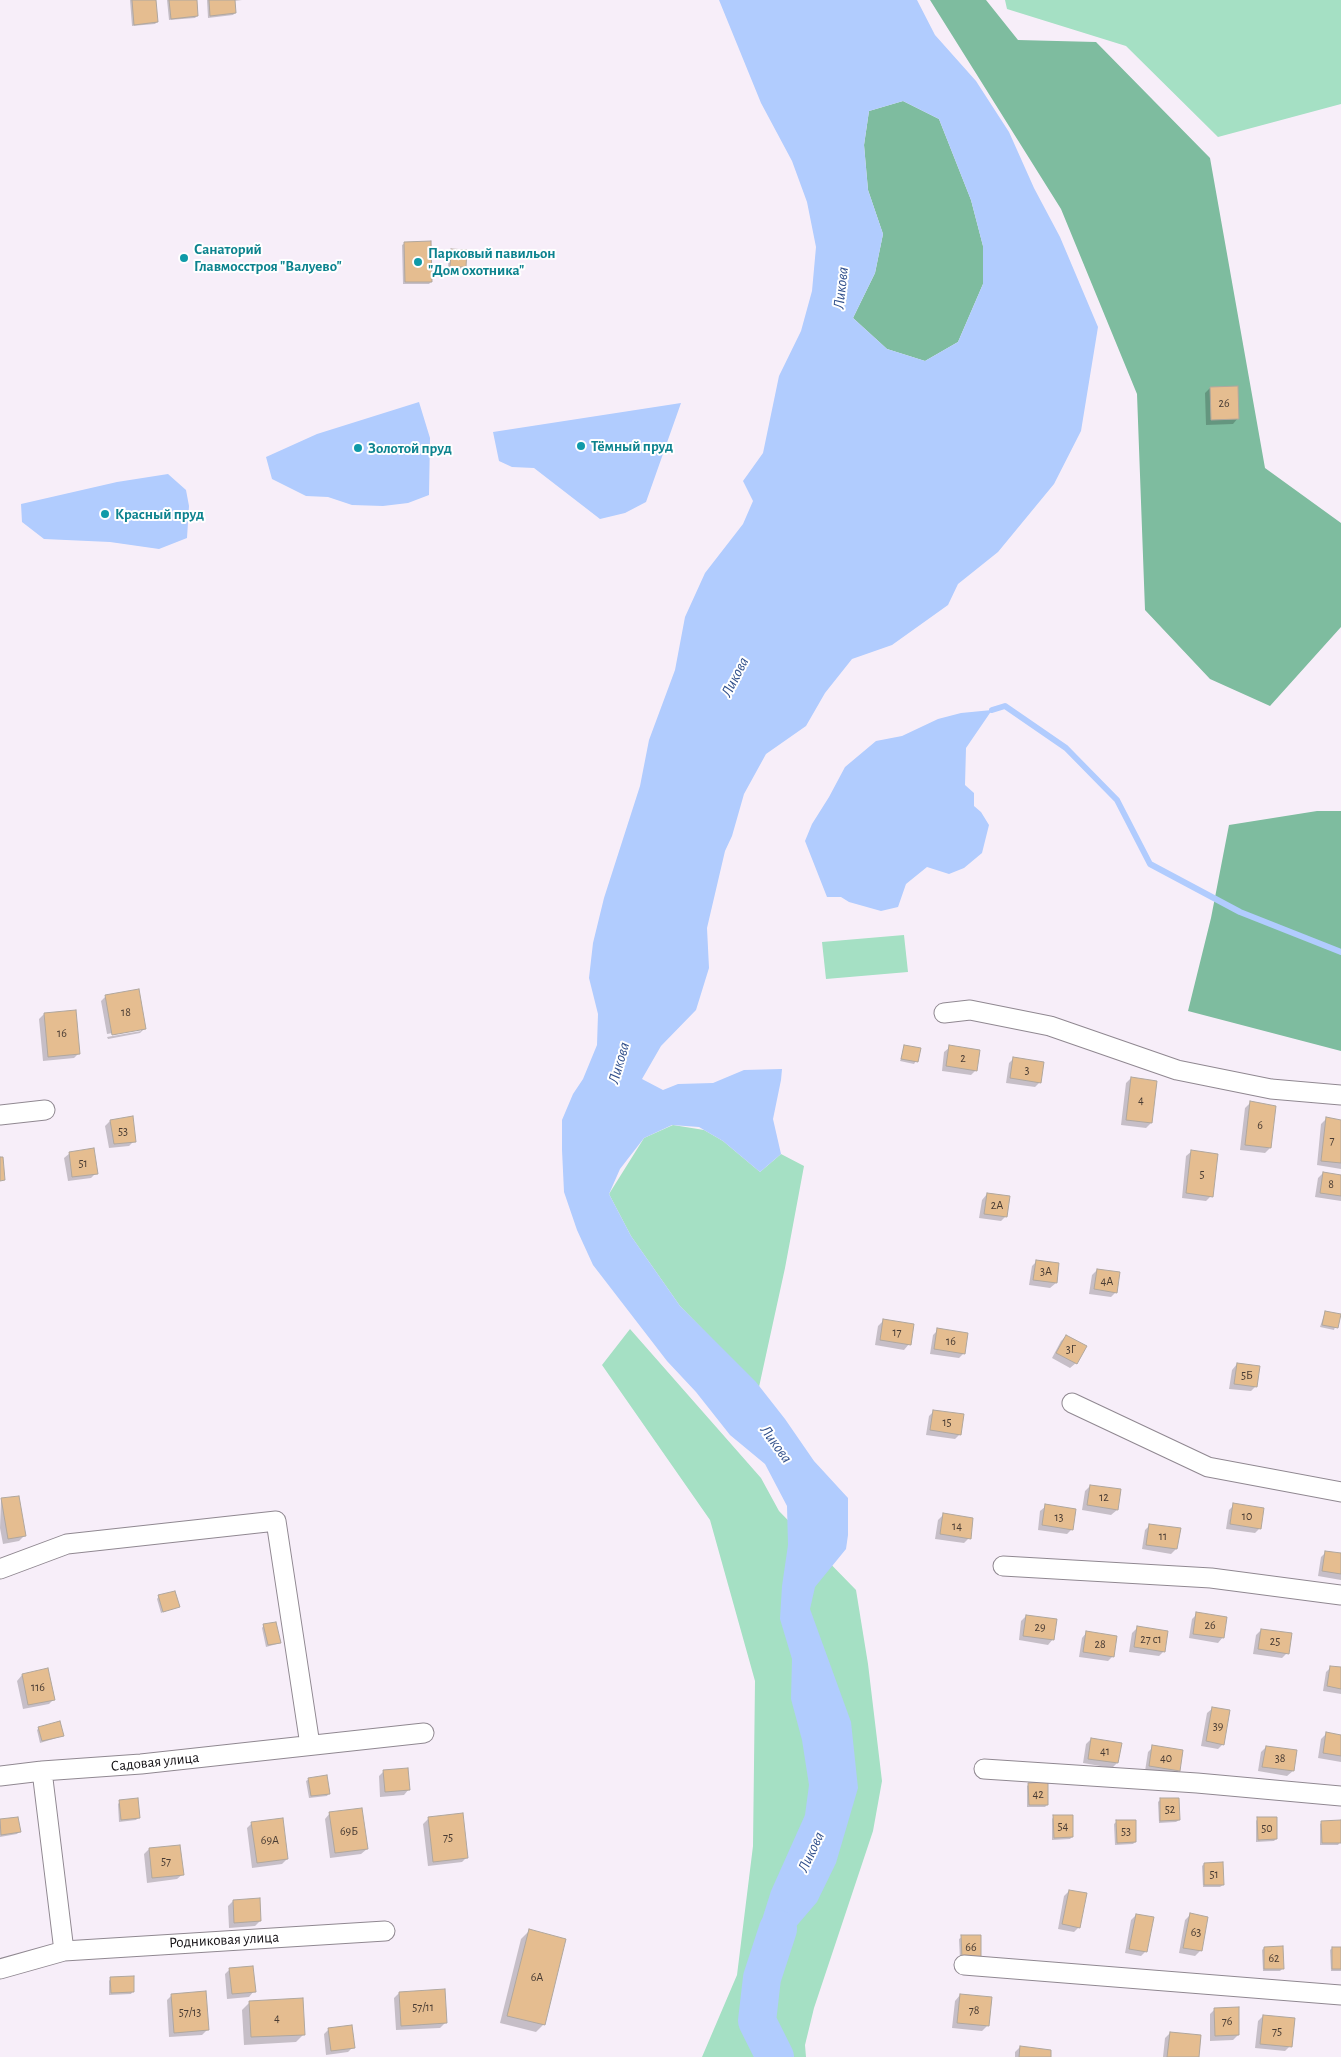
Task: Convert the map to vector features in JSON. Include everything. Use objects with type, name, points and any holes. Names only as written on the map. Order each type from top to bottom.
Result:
[{"type":"street","points":[[944,1013],[970,1010],[1050,1026],[1177,1070],[1271,1089],[1341,1095]]},
{"type":"street","points":[[0,1115],[45,1110]]},
{"type":"street","points":[[1072,1403],[1208,1467],[1341,1492]]},
{"type":"street","points":[[0,1568],[67,1544],[276,1521],[310,1745]]},
{"type":"street","points":[[1003,1566],[1211,1578],[1341,1595]]},
{"type":"street","name":"Садовая улица","points":[[0,1776],[141,1764],[424,1733]]},
{"type":"street","points":[[984,1770],[1197,1783],[1341,1796]]},
{"type":"street","points":[[42,1771],[64,1951]]},
{"type":"street","name":"Родниковая улица","points":[[0,1969],[64,1951],[385,1931]]},
{"type":"street","points":[[964,1965],[1341,1995]]},
{"type":"green space","points":[[930,0],[986,0],[1018,40],[1096,42],[1210,158],[1265,468],[1341,523],[1341,627],[1270,706],[1210,679],[1145,610],[1137,394],[1061,209]]},
{"type":"green space","points":[[1005,0],[1341,0],[1341,104],[1218,137],[1126,46],[1007,9]]},
{"type":"green space","points":[[903,101],[939,119],[971,200],[983,246],[983,284],[958,342],[925,361],[887,349],[853,318],[875,273],[883,234],[868,190],[864,145],[869,111]]},
{"type":"green space","points":[[1317,811],[1341,811],[1341,1051],[1188,1011],[1211,918],[1229,825]]},
{"type":"green space","points":[[904,935],[908,972],[826,979],[822,942]]},
{"type":"green space","points":[[673,1125],[704,1130],[723,1141],[760,1172],[781,1154],[804,1166],[785,1268],[759,1387],[680,1306],[631,1236],[609,1194],[644,1138]]},
{"type":"green space","points":[[630,1329],[761,1478],[779,1511],[856,1590],[868,1664],[882,1781],[873,1831],[814,2008],[805,2045],[806,2057],[702,2057],[737,1975],[753,1846],[755,1681],[710,1520],[602,1365]]},
{"type":"water","points":[[719,0],[917,0],[935,35],[976,81],[1009,132],[1034,188],[1060,237],[1098,327],[1081,431],[1054,484],[998,552],[958,584],[948,605],[892,645],[852,659],[825,693],[806,726],[766,754],[744,794],[732,836],[725,851],[707,928],[709,968],[696,1010],[661,1046],[642,1079],[663,1090],[678,1084],[713,1083],[744,1070],[782,1069],[773,1119],[781,1154],[760,1172],[723,1141],[699,1127],[672,1125],[644,1138],[620,1169],[609,1194],[631,1236],[680,1306],[756,1382],[814,1461],[848,1498],[846,1549],[815,1587],[810,1609],[851,1722],[858,1788],[836,1863],[817,1902],[793,1930],[779,1960],[762,1978],[759,1929],[771,1891],[805,1815],[809,1785],[802,1740],[791,1699],[792,1659],[780,1619],[782,1586],[788,1545],[787,1506],[765,1464],[730,1435],[696,1392],[667,1361],[593,1265],[577,1230],[564,1192],[562,1150],[562,1120],[573,1094],[583,1079],[597,1045],[598,1014],[589,978],[593,943],[604,898],[640,786],[649,740],[675,670],[685,617],[705,573],[743,524],[753,501],[743,481],[763,453],[779,376],[801,331],[812,291],[816,247],[807,202],[792,161],[761,103]],"holes":[[[903,101],[939,119],[971,200],[983,246],[983,284],[958,342],[925,361],[887,349],[853,318],[875,273],[883,234],[868,190],[864,145],[869,111]]]},
{"type":"water","name":"Золотой пруд","points":[[419,402],[430,438],[429,495],[408,503],[383,506],[352,505],[328,497],[306,496],[272,479],[266,457],[317,434]]},
{"type":"water","name":"Тёмный пруд","points":[[681,403],[646,502],[625,513],[600,519],[534,468],[512,467],[499,461],[493,432]]},
{"type":"water","name":"Красный пруд","points":[[168,474],[186,490],[189,506],[187,538],[159,549],[110,542],[44,539],[22,522],[21,504],[117,482]]},
{"type":"water","points":[[992,710],[966,748],[965,785],[974,793],[974,806],[981,812],[989,825],[982,853],[964,868],[949,874],[927,867],[906,884],[898,907],[881,911],[849,902],[841,897],[827,897],[805,841],[812,824],[845,767],[876,741],[902,736],[938,719],[961,713]]},
{"type":"building","points":[[132,0],[156,0],[158,22],[134,25]]},
{"type":"building","points":[[169,0],[197,0],[198,16],[171,19]]},
{"type":"building","points":[[209,0],[235,0],[236,13],[210,16]]},
{"type":"building","name":"Парковый павильон \"Дом охотника\"","points":[[431,241],[432,282],[405,282],[404,242]]},
{"type":"building","points":[[451,249],[467,250],[466,267],[450,267]]},
{"type":"building","points":[[1238,386],[1239,419],[1211,420],[1210,387]]},
{"type":"building","points":[[139,989],[146,1029],[112,1035],[105,995]]},
{"type":"building","points":[[76,1010],[80,1054],[48,1057],[44,1013]]},
{"type":"building","points":[[904,1045],[921,1048],[918,1062],[901,1059]]},
{"type":"building","points":[[949,1045],[980,1050],[977,1071],[946,1066]]},
{"type":"building","points":[[1013,1057],[1044,1062],[1041,1083],[1010,1078]]},
{"type":"building","points":[[1131,1077],[1157,1081],[1152,1123],[1126,1120]]},
{"type":"building","points":[[1250,1101],[1276,1106],[1271,1148],[1245,1145]]},
{"type":"building","points":[[133,1116],[136,1142],[114,1144],[110,1120]]},
{"type":"building","points":[[1326,1117],[1341,1120],[1341,1163],[1321,1161]]},
{"type":"building","points":[[94,1148],[98,1174],[72,1177],[69,1152]]},
{"type":"building","points":[[1191,1150],[1218,1154],[1213,1197],[1186,1193]]},
{"type":"building","points":[[0,1157],[3,1157],[5,1180],[0,1181]]},
{"type":"building","points":[[1323,1172],[1341,1175],[1341,1196],[1320,1193]]},
{"type":"building","points":[[987,1193],[1010,1196],[1007,1217],[984,1214]]},
{"type":"building","points":[[1036,1260],[1059,1263],[1057,1283],[1033,1280]]},
{"type":"building","points":[[1097,1269],[1120,1272],[1117,1293],[1094,1289]]},
{"type":"building","points":[[1325,1311],[1341,1314],[1338,1328],[1322,1325]]},
{"type":"building","points":[[883,1319],[914,1324],[911,1345],[880,1340]]},
{"type":"building","points":[[937,1328],[968,1333],[965,1354],[934,1349]]},
{"type":"building","points":[[1066,1335],[1087,1346],[1077,1364],[1056,1353]]},
{"type":"building","points":[[1237,1363],[1260,1366],[1257,1387],[1234,1384]]},
{"type":"building","points":[[933,1410],[964,1414],[961,1435],[930,1430]]},
{"type":"building","points":[[1090,1485],[1121,1489],[1118,1510],[1087,1505]]},
{"type":"building","points":[[19,1496],[26,1536],[8,1539],[1,1498]]},
{"type":"building","points":[[1233,1503],[1264,1508],[1261,1529],[1230,1524]]},
{"type":"building","points":[[1045,1504],[1076,1509],[1073,1530],[1042,1525]]},
{"type":"building","points":[[943,1513],[973,1518],[971,1539],[940,1534]]},
{"type":"building","points":[[1149,1524],[1181,1528],[1177,1549],[1146,1545]]},
{"type":"building","points":[[1325,1551],[1341,1553],[1341,1574],[1322,1571]]},
{"type":"building","points":[[175,1591],[180,1607],[163,1612],[158,1595]]},
{"type":"building","points":[[1196,1612],[1227,1617],[1224,1638],[1193,1634]]},
{"type":"building","points":[[1026,1615],[1057,1619],[1054,1640],[1023,1636]]},
{"type":"building","points":[[276,1622],[281,1643],[268,1645],[263,1624]]},
{"type":"building","points":[[1137,1626],[1168,1631],[1165,1652],[1134,1647]]},
{"type":"building","points":[[1261,1629],[1292,1633],[1289,1654],[1258,1649]]},
{"type":"building","points":[[1086,1631],[1117,1636],[1114,1657],[1083,1652]]},
{"type":"building","points":[[1330,1666],[1341,1667],[1341,1689],[1327,1686]]},
{"type":"building","points":[[48,1668],[55,1700],[28,1705],[22,1674]]},
{"type":"building","points":[[1212,1707],[1230,1710],[1224,1745],[1206,1741]]},
{"type":"building","points":[[60,1721],[64,1736],[42,1741],[38,1727]]},
{"type":"building","points":[[1326,1732],[1341,1735],[1341,1756],[1323,1753]]},
{"type":"building","points":[[1091,1738],[1122,1743],[1118,1763],[1088,1759]]},
{"type":"building","points":[[1152,1745],[1183,1750],[1180,1771],[1149,1766]]},
{"type":"building","points":[[1266,1746],[1297,1750],[1294,1771],[1262,1767]]},
{"type":"building","points":[[408,1768],[410,1790],[385,1792],[383,1770]]},
{"type":"building","points":[[327,1775],[330,1794],[311,1796],[308,1778]]},
{"type":"building","points":[[1048,1782],[1048,1805],[1029,1805],[1028,1783]]},
{"type":"building","points":[[138,1798],[140,1818],[121,1820],[119,1800]]},
{"type":"building","points":[[1160,1798],[1179,1798],[1180,1820],[1160,1821]]},
{"type":"building","points":[[362,1808],[368,1849],[335,1853],[329,1812]]},
{"type":"building","points":[[463,1813],[468,1858],[433,1862],[428,1817]]},
{"type":"building","points":[[1053,1815],[1073,1815],[1073,1837],[1054,1838]]},
{"type":"building","points":[[18,1817],[21,1832],[1,1835],[0,1819]]},
{"type":"building","points":[[1257,1817],[1277,1817],[1277,1839],[1258,1840]]},
{"type":"building","points":[[283,1818],[288,1859],[257,1863],[251,1822]]},
{"type":"building","points":[[1116,1820],[1136,1820],[1136,1842],[1117,1843]]},
{"type":"building","points":[[1341,1820],[1341,1843],[1322,1843],[1321,1821]]},
{"type":"building","points":[[180,1845],[184,1875],[152,1878],[149,1848]]},
{"type":"building","points":[[1223,1862],[1224,1885],[1204,1885],[1204,1863]]},
{"type":"building","points":[[1069,1890],[1087,1893],[1080,1928],[1062,1924]]},
{"type":"building","points":[[260,1898],[261,1921],[234,1923],[233,1900]]},
{"type":"building","points":[[1190,1913],[1208,1917],[1202,1951],[1183,1948]]},
{"type":"building","points":[[1136,1914],[1154,1917],[1147,1952],[1129,1949]]},
{"type":"building","points":[[529,1929],[566,1939],[545,2025],[507,2016]]},
{"type":"building","points":[[961,1935],[981,1935],[981,1958],[962,1958]]},
{"type":"building","points":[[1283,1946],[1284,1969],[1264,1969],[1264,1947]]},
{"type":"building","points":[[1332,1947],[1341,1947],[1341,1969],[1332,1969]]},
{"type":"building","points":[[253,1966],[256,1992],[232,1994],[229,1968]]},
{"type":"building","points":[[134,1976],[134,1992],[111,1993],[110,1977]]},
{"type":"building","points":[[445,1989],[447,2023],[401,2026],[399,1992]]},
{"type":"building","points":[[206,1991],[209,2030],[174,2033],[171,1994]]},
{"type":"building","points":[[960,1994],[992,1997],[989,2026],[957,2023]]},
{"type":"building","points":[[303,1998],[305,2035],[251,2037],[249,2001]]},
{"type":"building","points":[[1239,2007],[1239,2035],[1215,2036],[1214,2008]]},
{"type":"building","points":[[1263,2015],[1295,2018],[1292,2047],[1260,2044]]},
{"type":"building","points":[[352,2025],[355,2048],[331,2051],[328,2028]]},
{"type":"building","points":[[1170,2032],[1201,2035],[1199,2057],[1167,2057]]},
{"type":"building","points":[[1020,2046],[1051,2050],[1051,2057],[1019,2057]]},
{"type":"waterway","points":[[992,710],[1005,706],[1066,748],[1117,800],[1150,864],[1240,912],[1341,952]]},
{"type":"waterway","name":"Ликова","points":[[775,2057],[757,2021],[762,1978],[778,1929]]},
{"type":"place","name":"Санаторий Главмосстроя \"Валуево\"","points":[[184,258]]},
{"type":"place","name":"Парковый павильон \"Дом охотника\"","points":[[418,262]]},
{"type":"place","name":"Тёмный пруд","points":[[581,446]]},
{"type":"place","name":"Золотой пруд","points":[[358,448]]},
{"type":"place","name":"Красный пруд","points":[[105,514]]}]
